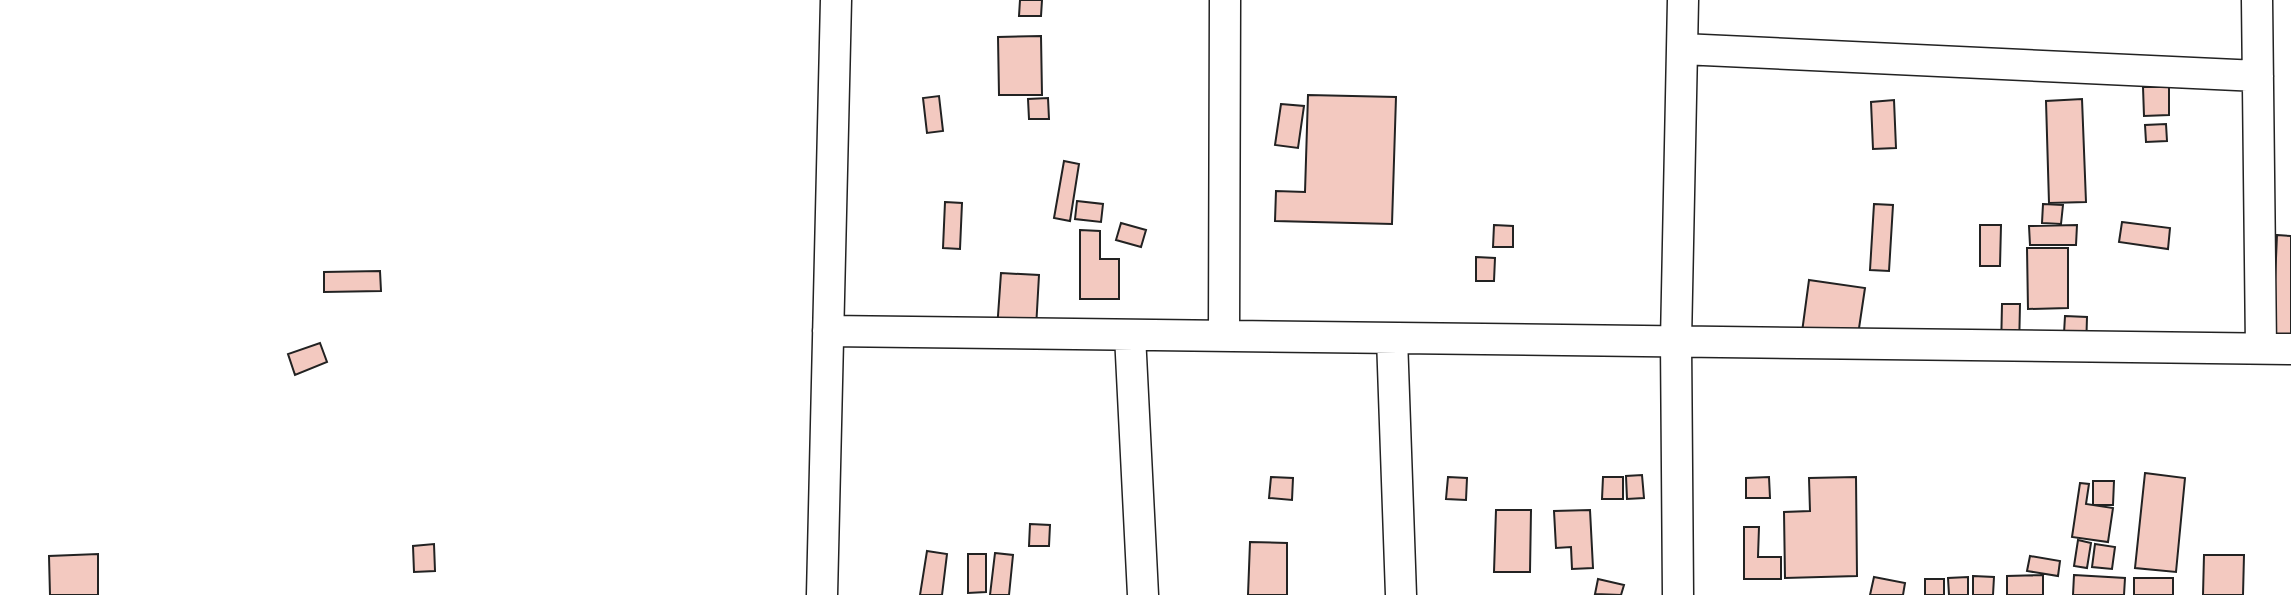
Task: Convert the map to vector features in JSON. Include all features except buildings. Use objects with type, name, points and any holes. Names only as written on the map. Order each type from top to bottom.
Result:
[{"type":"street","points":[[822,595],[836,0]]},
{"type":"street","points":[[1224,336],[1226,0]]},
{"type":"street","points":[[1678,595],[1676,341],[1683,0]]},
{"type":"street","points":[[2257,0],[2261,348]]},
{"type":"street","points":[[1682,49],[2258,76]]},
{"type":"street","points":[[828,331],[2291,349]]},
{"type":"street","points":[[1130,335],[1143,595]]},
{"type":"street","points":[[1392,338],[1401,595]]}]
